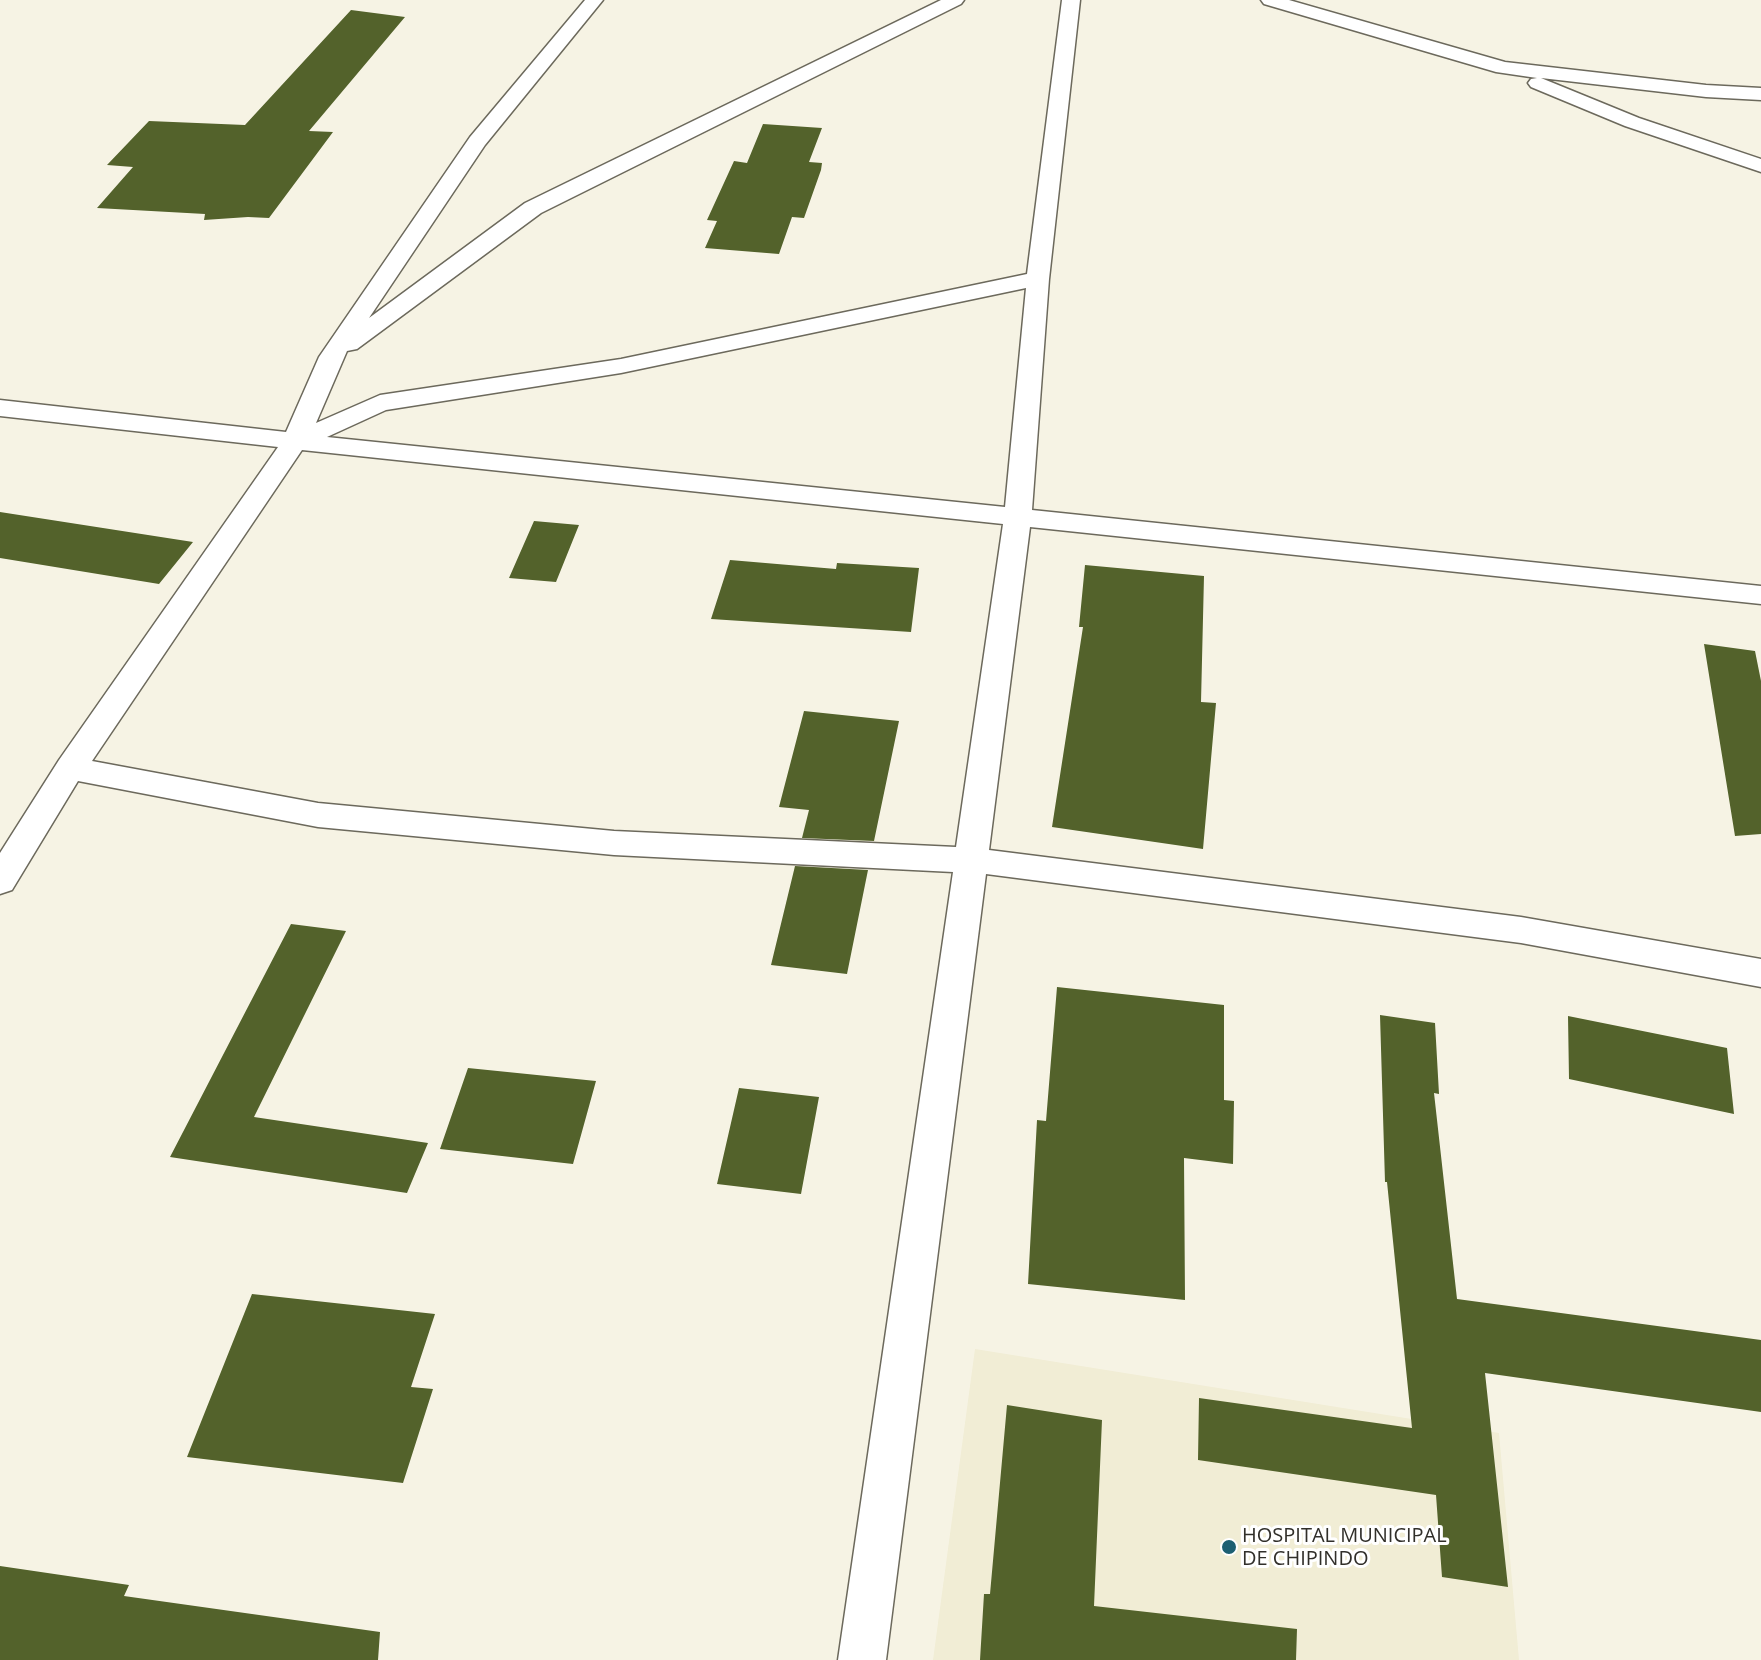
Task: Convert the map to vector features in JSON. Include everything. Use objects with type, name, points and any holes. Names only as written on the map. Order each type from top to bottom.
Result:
[{"type":"street","points":[[0,881],[70,768],[295,441],[331,357],[477,141],[594,0]]},
{"type":"street","points":[[331,357],[533,208],[955,0]]},
{"type":"street","points":[[862,1660],[1018,516],[1038,279],[1071,0]]},
{"type":"street","points":[[1270,0],[1503,68],[1632,122],[1761,166]]},
{"type":"street","points":[[1503,68],[1706,91],[1761,94]]},
{"type":"street","points":[[295,441],[380,403],[621,366],[1038,279]]},
{"type":"street","points":[[0,408],[1761,595]]},
{"type":"street","points":[[70,768],[318,815],[614,843],[972,860],[1521,930],[1761,973]]},
{"type":"shaded area","name":"HOSPITAL MUNICIPAL DE CHIPINDO","points":[[975,1349],[1499,1433],[1519,1660],[933,1660]]},
{"type":"building","points":[[351,10],[405,17],[309,131],[333,132],[269,218],[204,220],[205,214],[97,208],[133,167],[107,165],[149,121],[245,125]]},
{"type":"building","points":[[763,124],[822,128],[809,162],[822,163],[821,170],[804,218],[792,217],[779,254],[705,248],[717,221],[707,220],[734,161],[747,163]]},
{"type":"building","points":[[0,512],[193,542],[159,584],[0,558]]},
{"type":"building","points":[[534,521],[579,525],[556,582],[509,578]]},
{"type":"building","points":[[730,560],[836,569],[837,563],[919,568],[911,632],[711,619]]},
{"type":"building","points":[[1085,565],[1204,576],[1201,702],[1216,703],[1203,849],[1052,827],[1083,627],[1079,627]]},
{"type":"building","points":[[1704,644],[1755,651],[1761,681],[1761,834],[1735,836]]},
{"type":"building","points":[[804,711],[899,721],[874,841],[802,838],[809,810],[779,807]]},
{"type":"building","points":[[795,866],[868,870],[847,974],[771,965]]},
{"type":"building","points":[[291,924],[346,931],[254,1117],[428,1143],[407,1193],[170,1157]]},
{"type":"building","points":[[1057,987],[1224,1005],[1224,1100],[1234,1101],[1233,1164],[1184,1158],[1185,1300],[1028,1284],[1037,1120],[1046,1121]]},
{"type":"building","points":[[1380,1015],[1435,1023],[1439,1094],[1434,1093],[1457,1299],[1761,1340],[1761,1412],[1485,1373],[1508,1587],[1442,1577],[1436,1495],[1198,1460],[1199,1398],[1412,1428],[1387,1182],[1385,1182]]},
{"type":"building","points":[[1568,1016],[1727,1048],[1734,1114],[1569,1079]]},
{"type":"building","points":[[468,1068],[596,1081],[573,1164],[440,1149]]},
{"type":"building","points":[[739,1088],[819,1097],[801,1194],[717,1184]]},
{"type":"building","points":[[252,1294],[435,1314],[411,1387],[433,1389],[403,1483],[187,1457]]},
{"type":"building","points":[[1007,1405],[1102,1420],[1094,1606],[1297,1629],[1296,1660],[980,1660],[984,1594],[990,1594]]},
{"type":"building","points":[[0,1566],[129,1585],[124,1596],[380,1632],[378,1660],[0,1660]]},
{"type":"place","name":"HOSPITAL MUNICIPAL DE CHIPINDO","points":[[1229,1547]]}]
